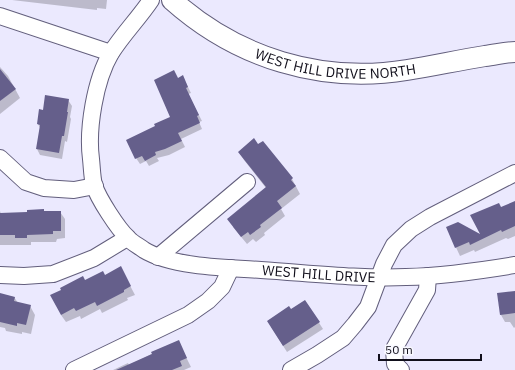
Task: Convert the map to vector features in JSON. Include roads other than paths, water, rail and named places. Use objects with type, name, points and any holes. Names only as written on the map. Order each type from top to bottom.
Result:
[{"type":"street","name":"WEST HILL DRIVE","points":[[151,0],[111,53],[101,77],[92,113],[90,131],[90,151],[95,186],[105,209],[127,238],[144,250],[158,257],[178,262],[231,268],[379,277],[428,276],[515,265]]},
{"type":"street","name":"WEST HILL DRIVE NORTH","points":[[172,0],[186,13],[206,27],[255,54],[277,62],[314,71],[347,74],[375,74],[406,71],[515,52]]},
{"type":"street","points":[[0,16],[111,53]]},
{"type":"street","points":[[0,158],[26,182],[44,188],[74,190],[95,186]]},
{"type":"street","points":[[290,370],[343,338],[368,307],[384,264],[394,245],[412,229],[430,217],[515,173]]},
{"type":"street","points":[[158,257],[247,182]]},
{"type":"street","points":[[0,275],[24,276],[53,274],[94,258],[127,238]]},
{"type":"street","points":[[74,370],[188,315],[208,301],[222,287],[231,268]]},
{"type":"street","points":[[401,370],[395,364],[394,349],[427,290],[428,276]]}]
